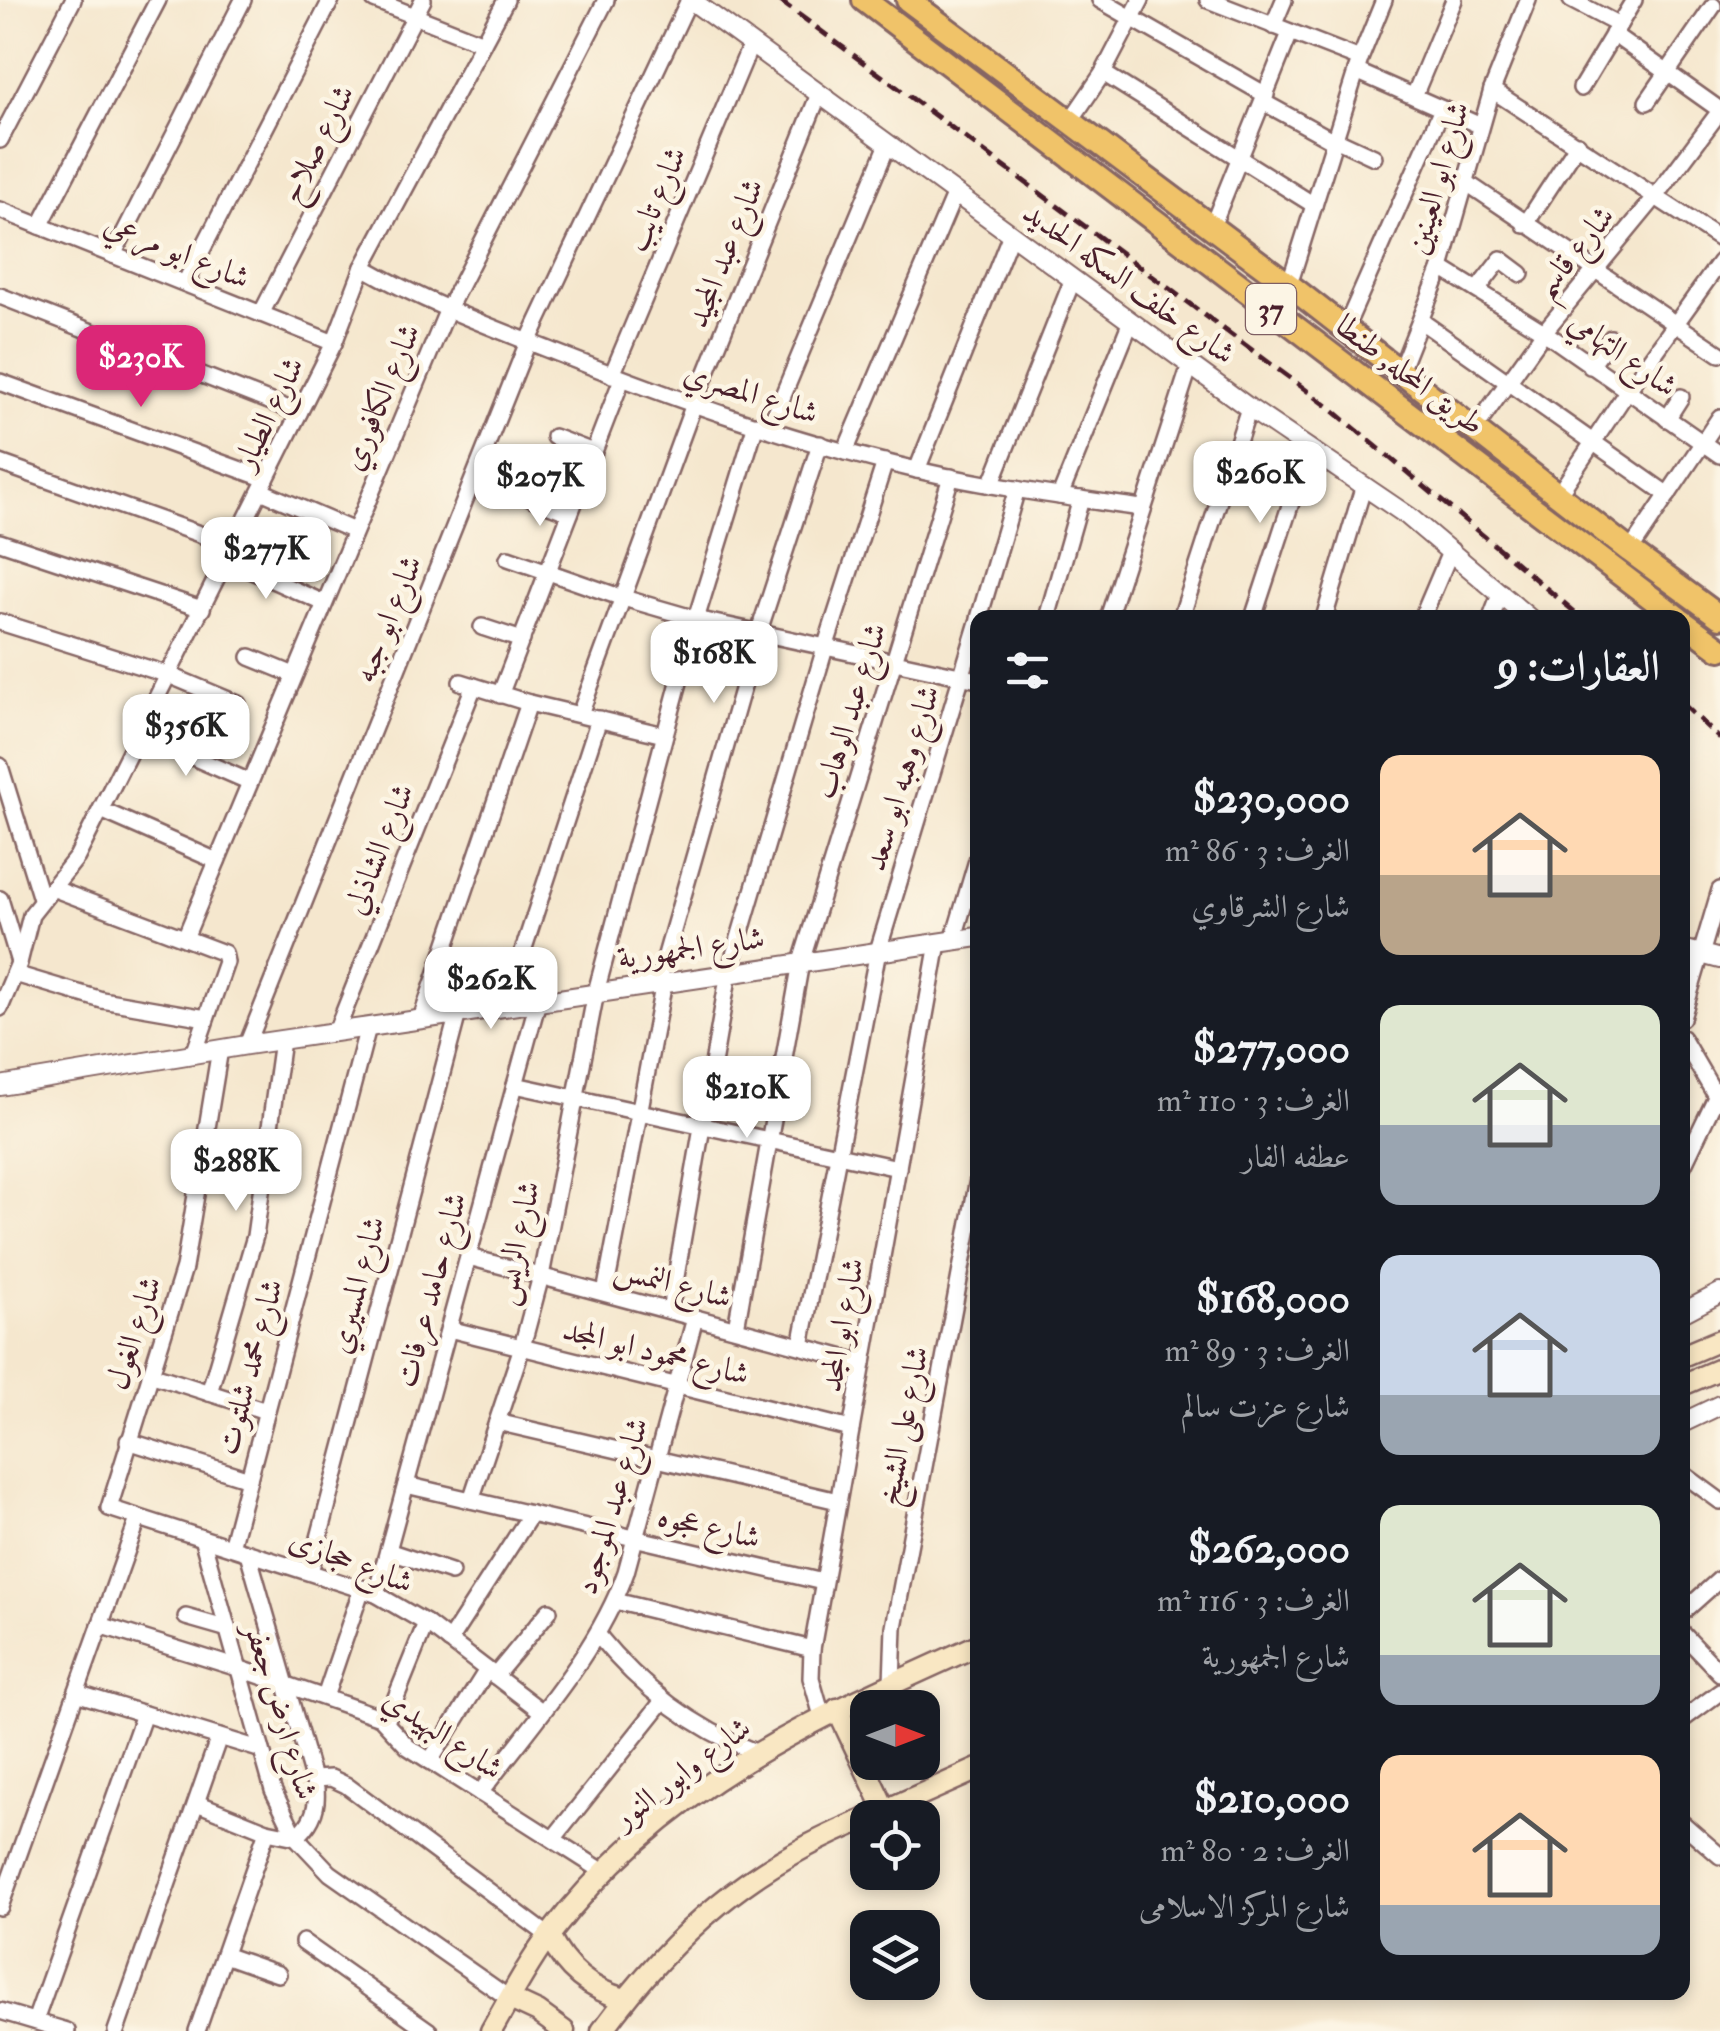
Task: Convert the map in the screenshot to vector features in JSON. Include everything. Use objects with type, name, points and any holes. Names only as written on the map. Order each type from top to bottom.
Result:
[{"type":"main road","name":"طريق المحله, طنطا","points":[[908,0],[1289,284],[1720,617]]},
{"type":"main road","name":"طريق المحله, طنطا","points":[[875,4],[1668,610]]},
{"type":"main road","name":"طريق المحله, طنطا","points":[[1690,626],[1720,649]]},
{"type":"main road","points":[[1690,1353],[1720,1340]]},
{"type":"main road","points":[[1690,1382],[1720,1369]]},
{"type":"main road","name":"شارع وابور النور","points":[[491,2031],[549,1936],[604,1872],[695,1793],[755,1752],[830,1712],[970,1649]]},
{"type":"main road","points":[[830,1712],[868,1800]]},
{"type":"main road","points":[[907,1800],[970,1772]]},
{"type":"main road","points":[[602,2031],[682,1935],[734,1890],[792,1854],[850,1826]]},
{"type":"main road","points":[[549,1936],[564,1961],[585,1982],[626,1999]]},
{"type":"main road","points":[[510,1999],[538,2012],[564,2031]]},
{"type":"street","points":[[0,140],[73,0]]},
{"type":"street","points":[[40,226],[158,0]]},
{"type":"street","points":[[113,254],[243,0]]},
{"type":"street","points":[[185,283],[331,0]]},
{"type":"street","points":[[374,0],[483,44]]},
{"type":"street","name":"شارع صلاح","points":[[260,314],[423,0]]},
{"type":"street","name":"شارع الطيار","points":[[0,1008],[17,968],[28,924],[46,894],[77,857],[334,343],[363,267],[506,0]]},
{"type":"street","name":"شارع الكافوري","points":[[185,938],[448,309],[606,0]]},
{"type":"street","name":"شارع خلف السكه الحديد","points":[[690,0],[1249,408],[1364,485],[1450,550],[1520,610]]},
{"type":"street","name":"شارع ابو جبه","points":[[247,1045],[528,342],[690,0]]},
{"type":"street","points":[[1100,0],[1335,140],[1374,157]]},
{"type":"street","points":[[1070,122],[1103,73],[1141,0]]},
{"type":"street","points":[[1208,0],[1290,33],[1481,126]]},
{"type":"street","points":[[1272,26],[1284,0]]},
{"type":"street","points":[[1289,284],[1358,65],[1384,0]]},
{"type":"street","points":[[1414,96],[1454,0]]},
{"type":"street","name":"شارع ابو العينين","points":[[1400,371],[1441,268],[1492,90],[1528,0]]},
{"type":"street","points":[[1570,0],[1616,30],[1665,74],[1720,110]]},
{"type":"street","points":[[1581,88],[1634,0]]},
{"type":"street","points":[[1647,102],[1712,5]]},
{"type":"street","points":[[1211,229],[1290,33]]},
{"type":"street","name":"شارع تايب","points":[[500,694],[594,452],[617,377],[751,44]]},
{"type":"street","points":[[1103,73],[1314,205]]},
{"type":"street","points":[[1492,90],[1720,239]]},
{"type":"street","name":"شارع عبد المجيد","points":[[580,714],[694,404],[819,94]]},
{"type":"street","points":[[1344,329],[1442,109]]},
{"type":"street","name":"شارع قاسم","points":[[1474,430],[1544,332],[1657,195],[1720,110]]},
{"type":"street","name":"شارع الريس","points":[[471,1500],[522,1347],[541,1276],[596,992],[696,619],[763,426],[888,144]]},
{"type":"street","points":[[1526,225],[1578,144]]},
{"type":"street","points":[[1467,184],[1720,354]]},
{"type":"street","points":[[845,452],[955,193]]},
{"type":"street","name":"شارع ابو مرعي","points":[[0,210],[334,343]]},
{"type":"street","points":[[917,470],[1011,234]]},
{"type":"street","points":[[1477,290],[1501,259],[1521,274]]},
{"type":"street","points":[[1558,495],[1720,262]]},
{"type":"street","name":"شارع المصري","points":[[363,267],[448,309],[617,377],[845,452],[991,485],[1141,508]]},
{"type":"street","name":"شارع التهامي","points":[[1441,268],[1544,332],[1626,393],[1720,455]]},
{"type":"street","points":[[991,485],[1073,279]]},
{"type":"street","points":[[0,296],[299,413]]},
{"type":"street","points":[[1421,321],[1668,495]]},
{"type":"street","points":[[1060,496],[1131,322]]},
{"type":"street","points":[[1590,366],[1610,338]]},
{"type":"street","points":[[1110,610],[1190,364]]},
{"type":"street","points":[[0,382],[264,485],[354,531]]},
{"type":"street","points":[[1666,419],[1682,397]]},
{"type":"street","points":[[1184,610],[1249,408]]},
{"type":"street","points":[[1630,551],[1720,418]]},
{"type":"street","points":[[554,437],[594,452]]},
{"type":"street","points":[[605,1293],[661,982],[758,634],[820,444]]},
{"type":"street","points":[[1256,610],[1309,448]]},
{"type":"street","points":[[670,1311],[729,972],[884,462]]},
{"type":"street","points":[[0,463],[230,553],[324,603]]},
{"type":"street","name":"شارع عبد الوهاب","points":[[736,1328],[801,962],[952,477]]},
{"type":"street","points":[[1326,610],[1364,485]]},
{"type":"street","name":"شارع وهبه ابو سعد","points":[[981,610],[1017,489]]},
{"type":"street","points":[[531,498],[570,513]]},
{"type":"street","points":[[1049,610],[1081,499]]},
{"type":"street","points":[[0,542],[202,609]]},
{"type":"street","points":[[1425,610],[1450,550]]},
{"type":"street","points":[[508,558],[696,619],[969,678]]},
{"type":"street","points":[[1494,610],[1500,592]]},
{"type":"street","points":[[0,622],[170,675],[238,704]]},
{"type":"street","points":[[482,627],[522,640]]},
{"type":"street","points":[[250,657],[294,675]]},
{"type":"street","name":"شارع وهبه ابو سعد","points":[[801,1346],[878,951],[969,678]]},
{"type":"street","name":"شارع الشاذلي","points":[[336,1032],[467,684],[500,694]]},
{"type":"street","points":[[500,694],[664,735]]},
{"type":"street","points":[[420,1019],[529,703]]},
{"type":"street","points":[[505,1006],[598,719]]},
{"type":"street","points":[[140,734],[250,782]]},
{"type":"street","points":[[0,766],[46,894],[185,938],[222,952],[227,959],[194,1054]]},
{"type":"street","points":[[101,810],[217,860]]},
{"type":"street","name":"شارع ابو المجد","points":[[830,1712],[810,1678],[823,1582],[898,1168],[946,942],[970,878]]},
{"type":"street","points":[[1720,890],[1691,951],[1720,959]]},
{"type":"street","points":[[0,899],[17,968],[102,1000],[206,1018]]},
{"type":"street","name":"شارع الجمهورية","points":[[0,1086],[220,1049],[970,938]]},
{"type":"street","name":"شارع حامد عرفات","points":[[325,1697],[388,1551],[538,1001]]},
{"type":"street","name":"شارع المسيري","points":[[310,1572],[458,1013]]},
{"type":"street","name":"شارع محمد شلتوت","points":[[231,1547],[368,1027]]},
{"type":"street","points":[[209,1393],[255,1236],[282,1040]]},
{"type":"street","name":"شارع الغول","points":[[113,1511],[109,1501],[188,1252],[220,1049]]},
{"type":"street","points":[[1690,1053],[1716,1102],[1690,1152]]},
{"type":"street","points":[[516,1085],[898,1168]]},
{"type":"street","name":"شارع على الشيخ","points":[[892,1684],[894,1628],[970,1223]]},
{"type":"street","name":"شارع النمس","points":[[468,1257],[863,1363]]},
{"type":"street","points":[[1690,1307],[1720,1293]]},
{"type":"street","name":"شارع عبد الموجود","points":[[480,1793],[597,1634],[615,1601],[636,1538],[695,1318]]},
{"type":"street","name":"شارع محمود ابو المجد","points":[[448,1329],[851,1428]]},
{"type":"street","points":[[150,1374],[266,1411]]},
{"type":"street","points":[[1690,1419],[1720,1405]]},
{"type":"street","points":[[497,1422],[838,1501]]},
{"type":"street","points":[[128,1441],[248,1479]]},
{"type":"street","points":[[1690,1480],[1720,1501]]},
{"type":"street","name":"شارع عجوه","points":[[406,1484],[823,1582]]},
{"type":"street","name":"شارع حجازى","points":[[113,1511],[369,1591],[426,1623],[541,1711]]},
{"type":"street","points":[[450,1641],[531,1514]]},
{"type":"street","points":[[0,1907],[138,1518]]},
{"type":"street","name":"شارع ارض جعفر","points":[[202,1538],[277,1802],[296,1837],[305,1830],[315,1811],[316,1789],[248,1552]]},
{"type":"street","points":[[388,1551],[451,1572]]},
{"type":"street","points":[[1690,1605],[1720,1579]]},
{"type":"street","points":[[615,1601],[812,1649]]},
{"type":"street","points":[[430,1761],[491,1673],[549,1611]]},
{"type":"street","points":[[186,1616],[228,1629]]},
{"type":"street","points":[[386,1722],[426,1623]]},
{"type":"street","name":"شارع البهيدي","points":[[100,1625],[325,1697],[386,1722],[402,1743],[604,1872]]},
{"type":"street","points":[[597,1634],[628,1670],[663,1701],[708,1731],[755,1752]]},
{"type":"street","points":[[1690,1642],[1720,1674]]},
{"type":"street","points":[[1690,1714],[1720,1692]]},
{"type":"street","points":[[76,1693],[262,1750]]},
{"type":"street","points":[[553,1839],[663,1701]]},
{"type":"street","points":[[40,2025],[144,1714]]},
{"type":"street","points":[[116,2031],[219,1737]]},
{"type":"street","points":[[313,1779],[330,1778],[346,1785],[549,1936]]},
{"type":"street","points":[[196,1803],[267,1831],[296,1837],[330,1873],[510,1999]]},
{"type":"street","points":[[1690,1830],[1720,1856]]},
{"type":"street","points":[[198,2031],[267,1831]]},
{"type":"street","points":[[304,1942],[430,2031]]},
{"type":"street","points":[[224,1955],[278,1974]]},
{"type":"street","points":[[0,2011],[67,2031]]},
{"type":"railway","points":[[779,0],[1329,407],[1572,610]]},
{"type":"railway","points":[[1690,711],[1720,739]]}]
